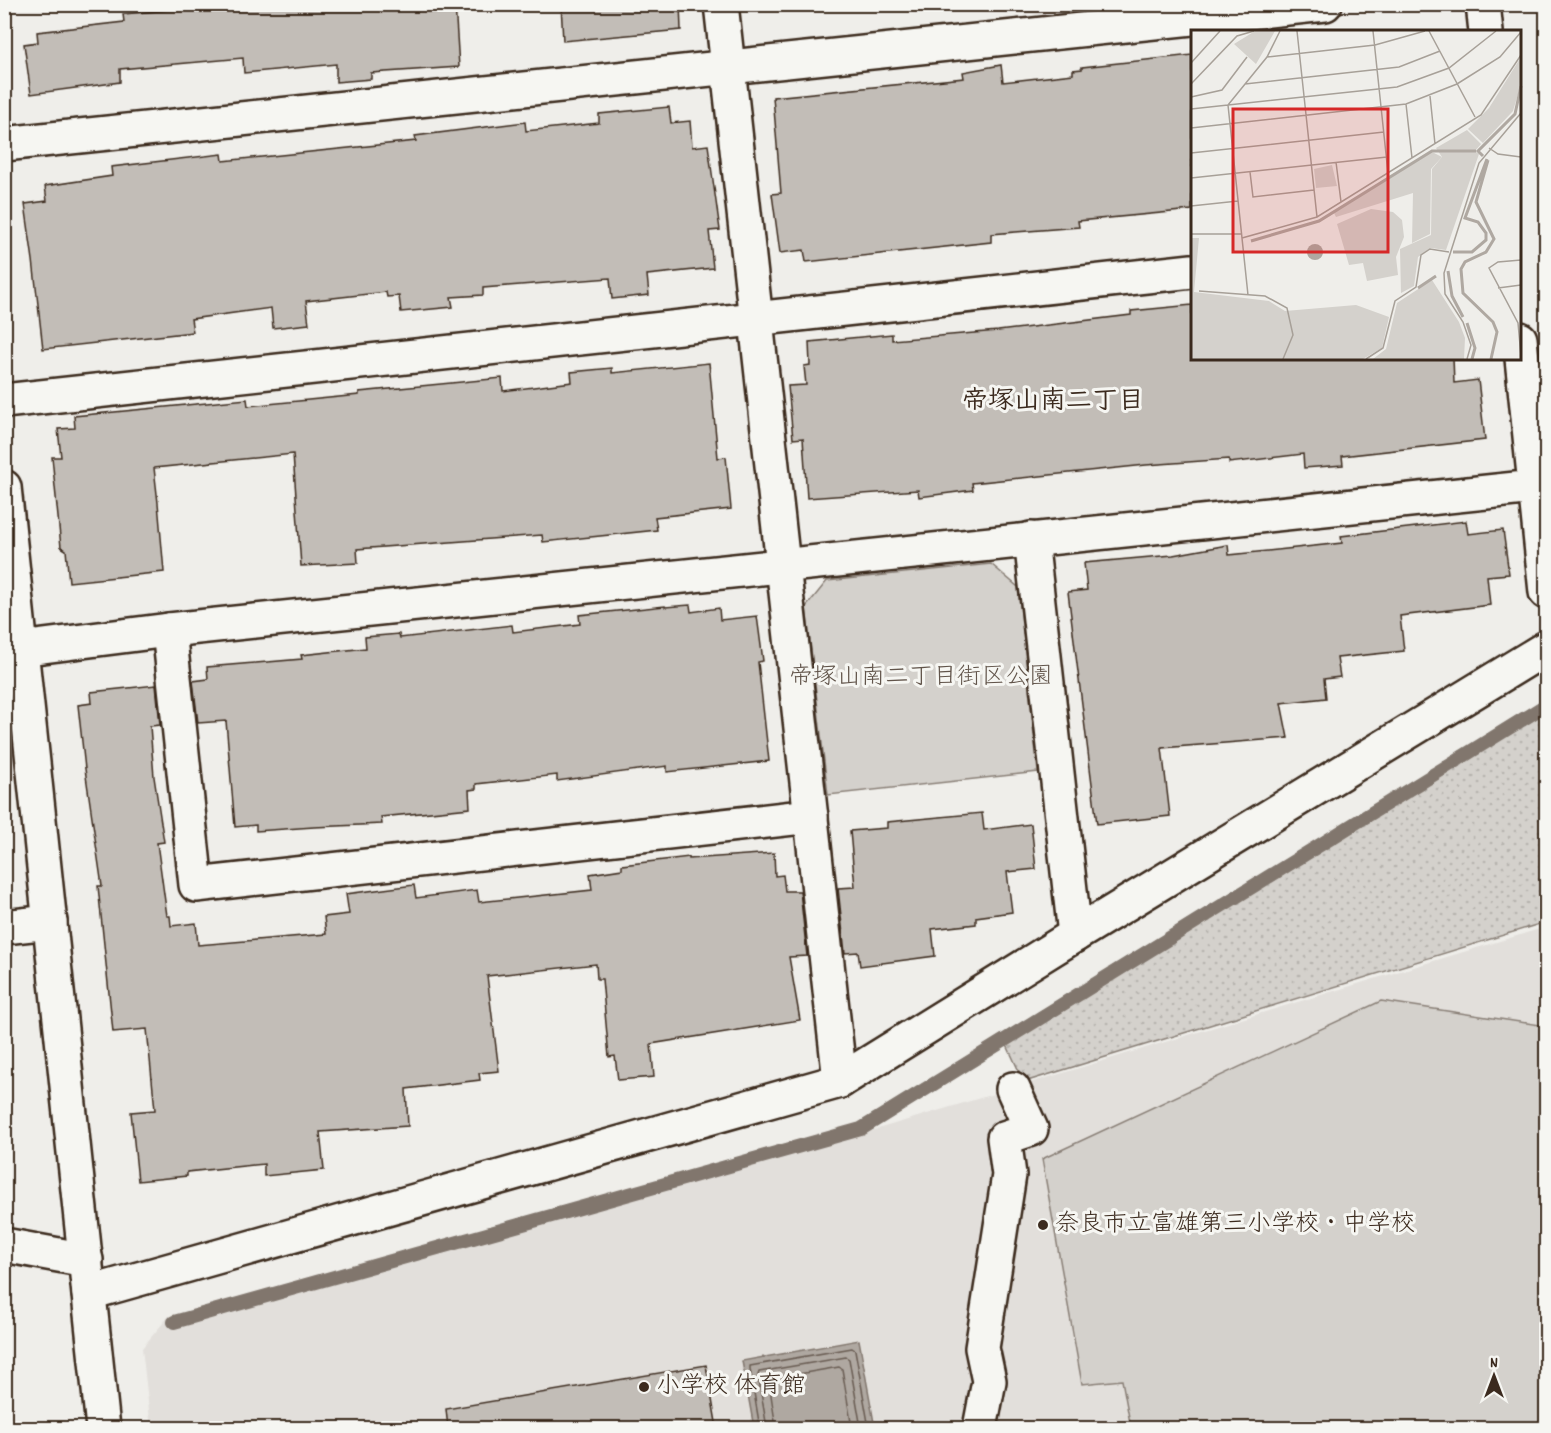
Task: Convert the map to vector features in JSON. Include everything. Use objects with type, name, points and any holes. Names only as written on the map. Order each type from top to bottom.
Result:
[{"type":"street","points":[[721,4],[840,1081]]},
{"type":"street","points":[[4,144],[1325,4]]},
{"type":"street","points":[[1483,4],[1486,30]]},
{"type":"street","points":[[4,400],[1191,270]]},
{"type":"street","points":[[1521,349],[1546,592]]},
{"type":"street","points":[[4,487],[13,650],[50,922],[103,1428]]},
{"type":"street","points":[[13,650],[169,630],[1535,487]]},
{"type":"street","points":[[1031,539],[1075,935]]},
{"type":"street","points":[[169,630],[196,885],[811,816]]},
{"type":"street","points":[[89,1293],[840,1081],[1546,648]]},
{"type":"street","points":[[4,927],[50,922]]},
{"type":"street","points":[[980,1428],[989,1381],[982,1348],[1009,1175],[1004,1138],[1031,1129],[1013,1089]]},
{"type":"street","points":[[4,1245],[86,1260]]},
{"type":"shaded area","name":"奈良市立富雄第三小学校・中学校","points":[[1546,927],[1546,1428],[151,1428],[142,1348],[169,1316],[173,1329],[861,1134]]},
{"type":"green space","name":"帝塚山南二丁目街区公園","points":[[991,564],[1018,587],[1038,772],[828,795],[806,607],[827,581]]},
{"type":"green space","points":[[1546,709],[1546,922],[1024,1082],[1006,1043]]},
{"type":"green space","points":[[1381,1001],[1546,1026],[1546,1428],[1131,1428],[1122,1380],[1082,1384],[1042,1159]]},
{"type":"water","points":[[859,1340],[875,1428],[754,1428],[742,1361]]},
{"type":"building","points":[[277,4],[455,4],[459,67],[371,73],[371,79],[336,82],[336,64],[244,73],[243,58],[120,69],[120,82],[31,94],[24,44],[38,42],[37,32],[124,22],[123,14],[218,6],[219,11]]},
{"type":"building","points":[[561,4],[680,4],[681,30],[563,41]]},
{"type":"building","points":[[1191,55],[1191,210],[1078,221],[1079,227],[991,234],[991,242],[806,262],[804,250],[780,253],[772,194],[781,193],[773,97],[964,78],[963,72],[1001,65],[1003,82],[1073,74],[1073,70],[1082,69],[1082,67]]},
{"type":"building","points":[[669,107],[671,123],[690,121],[692,147],[708,145],[720,230],[709,231],[713,268],[647,275],[649,295],[612,299],[610,278],[483,288],[483,295],[451,297],[453,307],[401,312],[399,296],[387,297],[386,292],[306,301],[309,324],[273,328],[271,308],[191,319],[193,332],[43,349],[25,204],[47,201],[45,186],[112,176],[111,167],[222,154],[223,161],[416,141],[415,136],[525,122],[526,131],[599,123],[599,114]]},
{"type":"building","points":[[1191,305],[1191,360],[1453,360],[1454,383],[1478,380],[1485,440],[1342,456],[1343,465],[1304,468],[1303,454],[1229,463],[1229,459],[1146,465],[972,483],[973,490],[919,497],[918,490],[807,498],[803,438],[793,439],[788,386],[806,385],[804,366],[810,365],[809,342],[892,334],[892,340],[998,331],[1131,315],[1131,311]]},
{"type":"building","points":[[709,363],[718,458],[726,457],[731,509],[655,517],[657,530],[543,542],[542,535],[357,549],[358,563],[301,566],[293,454],[154,468],[164,572],[69,582],[66,550],[61,547],[52,457],[61,457],[58,429],[75,428],[74,416],[247,399],[248,406],[502,378],[503,391],[572,382],[571,372],[612,368],[612,373]]},
{"type":"building","points":[[1466,521],[1468,534],[1503,530],[1509,574],[1487,576],[1490,605],[1400,616],[1404,651],[1337,658],[1340,677],[1324,679],[1326,698],[1281,703],[1288,738],[1162,748],[1170,816],[1097,824],[1068,592],[1087,590],[1084,563],[1173,555],[1228,545],[1229,555],[1342,543],[1341,536]]},
{"type":"building","points":[[690,605],[691,612],[719,608],[720,620],[757,616],[763,661],[758,662],[769,761],[667,772],[667,766],[557,781],[557,775],[476,784],[476,789],[469,790],[470,808],[381,817],[382,824],[256,831],[256,825],[235,827],[226,721],[198,723],[193,681],[208,679],[207,667],[302,659],[301,655],[366,648],[365,637],[399,634],[400,638],[512,625],[513,632],[580,624],[579,615]]},
{"type":"building","points":[[156,685],[160,725],[150,726],[154,777],[164,842],[157,843],[167,916],[170,916],[171,926],[196,923],[198,945],[326,934],[324,917],[349,914],[346,894],[414,885],[416,898],[477,890],[479,902],[592,890],[590,874],[622,869],[622,865],[689,857],[689,859],[774,853],[775,876],[783,875],[785,891],[800,891],[807,956],[789,957],[800,1020],[651,1044],[654,1077],[618,1080],[615,1056],[609,1057],[602,979],[597,979],[596,964],[487,976],[499,1071],[479,1073],[480,1080],[406,1089],[408,1126],[320,1132],[324,1170],[264,1176],[264,1164],[187,1172],[187,1176],[138,1181],[131,1112],[155,1110],[147,1029],[113,1032],[98,886],[102,886],[78,705],[92,703],[91,692]]},
{"type":"building","points":[[982,813],[984,830],[1031,824],[1036,869],[1007,872],[1012,912],[976,917],[976,924],[932,929],[935,956],[860,966],[858,952],[845,953],[838,888],[855,887],[850,831],[887,828],[887,822]]},
{"type":"building","name":"小学校 体育館","points":[[706,1365],[717,1428],[448,1428],[446,1409]]},
{"type":"waterway","points":[[174,1322],[861,1129],[1546,705]]},
{"type":"place","name":"奈良市立富雄第三小学校・中学校","points":[[1043,1225]]},
{"type":"place","name":"小学校 体育館","points":[[644,1387]]},
{"type":"district","name":"帝塚山南二丁目","points":[[1053,402]]}]
